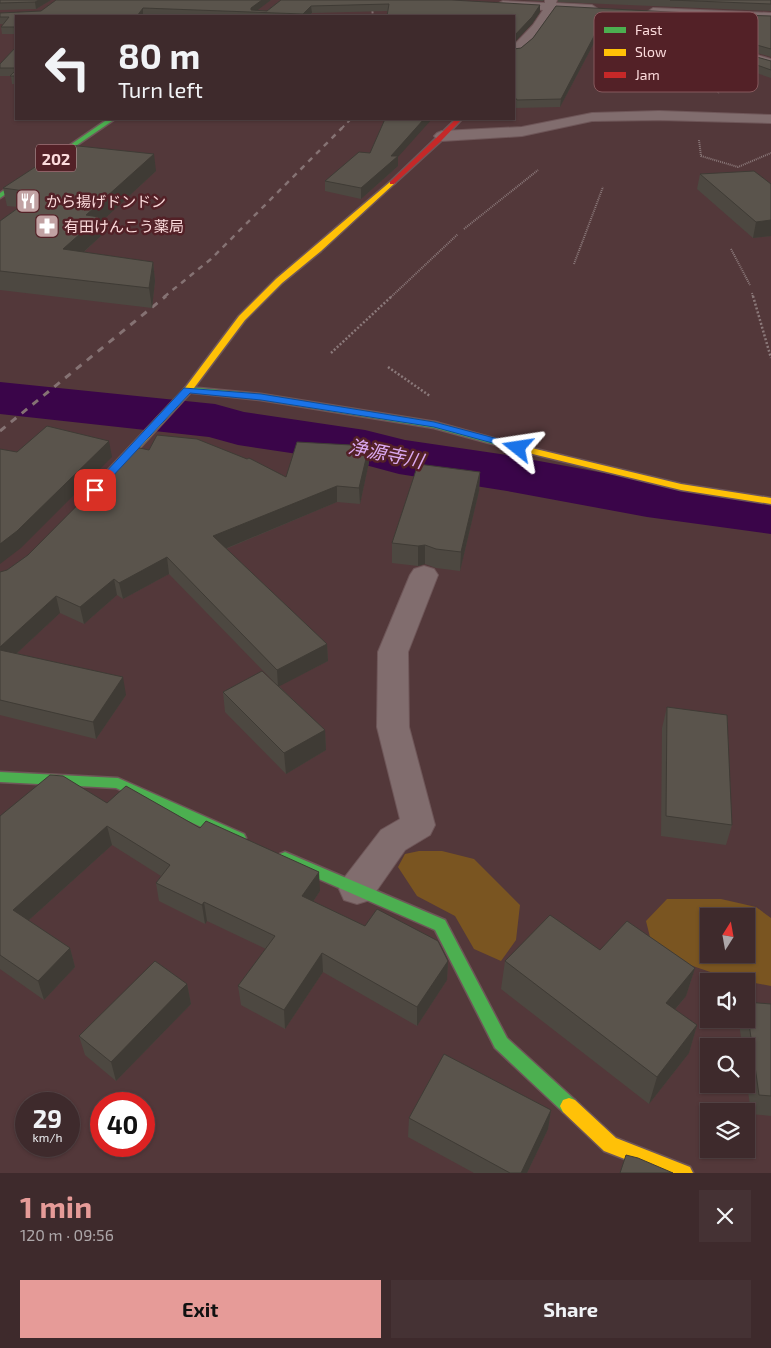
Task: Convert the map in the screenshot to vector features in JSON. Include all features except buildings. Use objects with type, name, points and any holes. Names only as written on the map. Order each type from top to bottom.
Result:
[{"type":"main road","name":"202","points":[[0,196],[111,120]]},
{"type":"main road","points":[[101,483],[141,443],[188,390],[242,318],[280,281],[318,249],[458,120]]},
{"type":"main road","points":[[188,390],[261,397],[434,425],[551,457],[681,487],[771,501]]},
{"type":"main road","points":[[0,777],[118,783],[248,842]]},
{"type":"main road","points":[[275,854],[440,925],[501,1043],[610,1145],[684,1173]]},
{"type":"street","points":[[683,12],[693,2]]},
{"type":"street","points":[[490,3],[552,3],[601,9]]},
{"type":"street","points":[[515,51],[534,31],[552,3]]},
{"type":"street","points":[[758,17],[771,17]]},
{"type":"street","points":[[758,60],[771,64]]},
{"type":"street","points":[[442,136],[505,134],[534,130],[562,121],[592,117],[652,115],[771,119]]},
{"type":"street","points":[[357,889],[393,840],[418,825],[393,727],[394,652],[424,575]]},
{"type":"path","points":[[698,139],[701,156],[738,167],[771,153]]},
{"type":"path","points":[[464,229],[538,170]]},
{"type":"path","points":[[574,264],[603,187]]},
{"type":"path","points":[[331,353],[458,234]]},
{"type":"path","points":[[732,248],[750,285]]},
{"type":"path","points":[[752,293],[771,358]]},
{"type":"shaded area","points":[[419,851],[442,851],[474,859],[520,905],[516,940],[501,961],[474,949],[455,916],[417,896],[398,867],[405,854]]},
{"type":"shaded area","points":[[667,899],[721,899],[756,907],[771,918],[771,986],[755,983],[755,973],[713,973],[681,962],[657,965],[646,921]]},
{"type":"waterway","name":"浄源寺川","points":[[0,398],[215,421],[238,428],[365,447],[399,457],[507,473],[647,499],[771,516]]},
{"type":"railway","points":[[371,0],[373,15]]},
{"type":"railway","points":[[164,297],[211,259],[350,120]]},
{"type":"railway","points":[[0,431],[166,296]]},
{"type":"traffic: fast","points":[[0,196],[111,120]]},
{"type":"traffic: fast","points":[[188,390],[261,397],[435,425],[515,447]]},
{"type":"traffic: fast","points":[[0,777],[118,783],[239,838]]},
{"type":"traffic: fast","points":[[285,858],[440,925],[501,1043],[569,1106]]},
{"type":"traffic: slow","points":[[111,473],[188,390],[242,318],[279,281],[392,183]]},
{"type":"traffic: slow","points":[[515,447],[681,487],[771,501]]},
{"type":"traffic: slow","points":[[569,1106],[610,1145],[684,1173]]},
{"type":"traffic: jam","points":[[392,183],[458,120]]},
{"type":"place","name":"から揚げドンドン","points":[[28,201]]},
{"type":"place","name":"有田けんこう薬局","points":[[47,226]]},
{"type":"route","points":[[95,490],[141,443],[188,390],[261,397],[434,425],[518,448]]}]
